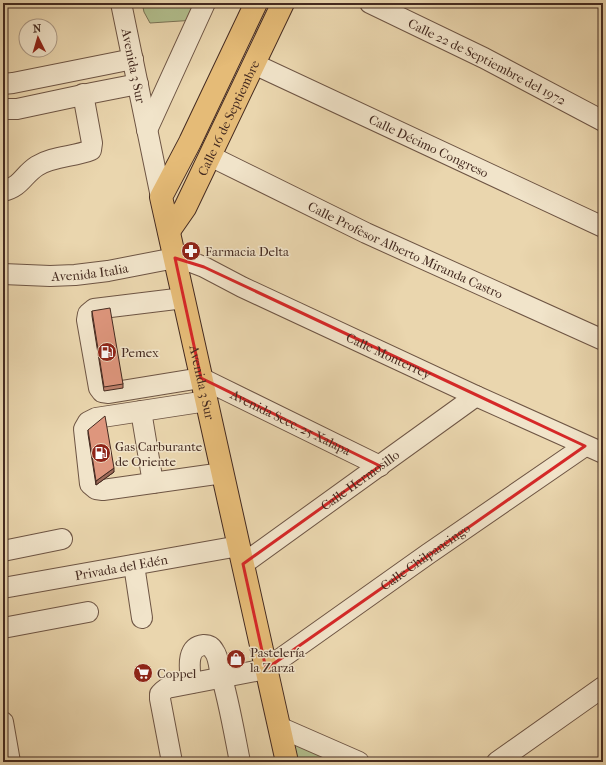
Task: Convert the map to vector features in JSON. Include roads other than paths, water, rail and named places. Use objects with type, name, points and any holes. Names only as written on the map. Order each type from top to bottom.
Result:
[{"type":"main road","name":"Calle 16 de Septiembre","points":[[161,197],[190,142],[256,3]]},
{"type":"main road","name":"Calle 16 de Septiembre","points":[[169,231],[185,208],[283,3]]},
{"type":"main road","name":"Avenida 3 Sur","points":[[161,197],[287,762]]},
{"type":"street","name":"Avenida 3 Sur","points":[[121,3],[161,197]]},
{"type":"street","points":[[147,130],[205,3]]},
{"type":"street","name":"Calle 22 de Septiembre del 1972","points":[[370,3],[484,58],[603,121]]},
{"type":"street","points":[[3,84],[133,58]]},
{"type":"street","name":"Calle Décimo Congreso","points":[[254,64],[603,227]]},
{"type":"street","points":[[3,110],[17,109],[83,94],[138,84]]},
{"type":"street","points":[[3,192],[17,186],[30,171],[46,162],[91,150],[92,143],[83,94]]},
{"type":"street","name":"Calle Profesor Alberto Miranda Castro","points":[[210,156],[366,233],[603,340]]},
{"type":"street","name":"Avenida Italia","points":[[3,274],[50,276],[75,275],[108,271],[175,258]]},
{"type":"street","name":"Calle Monterrey","points":[[175,258],[204,267],[242,288],[594,450]]},
{"type":"street","points":[[184,298],[94,309],[88,314],[87,320],[99,388],[102,392],[109,393],[202,378]]},
{"type":"street","name":"Avenida Secc. 25 Xalapa","points":[[202,378],[380,466]]},
{"type":"street","name":"Calle Hermosillo","points":[[241,555],[380,466],[476,396]]},
{"type":"street","points":[[207,401],[96,418],[88,422],[84,430],[90,484],[96,489],[104,490],[223,473]]},
{"type":"street","points":[[141,411],[152,483]]},
{"type":"street","name":"Calle Chilpancingo","points":[[266,669],[428,554],[594,450]]},
{"type":"street","points":[[3,551],[62,539]]},
{"type":"street","name":"Privada del Edén","points":[[3,588],[134,564],[241,555]]},
{"type":"street","points":[[134,564],[142,618]]},
{"type":"street","points":[[3,628],[88,612]]},
{"type":"street","points":[[191,683],[190,657],[192,650],[205,645],[211,646],[215,651],[222,678],[240,762]]},
{"type":"street","points":[[172,762],[160,700],[160,694],[163,691],[167,688],[266,669]]},
{"type":"street","points":[[497,762],[603,687]]},
{"type":"street","points":[[3,724],[10,762]]},
{"type":"street","points":[[279,727],[359,762]]},
{"type":"place","name":"Farmacia Delta","points":[[191,251]]},
{"type":"place","name":"Pemex","points":[[107,352]]},
{"type":"place","name":"Gas Carburante de Oriente","points":[[101,453]]},
{"type":"place","name":"Pastelería la Zarza","points":[[236,659]]},
{"type":"place","name":"Coppel","points":[[143,673]]}]
